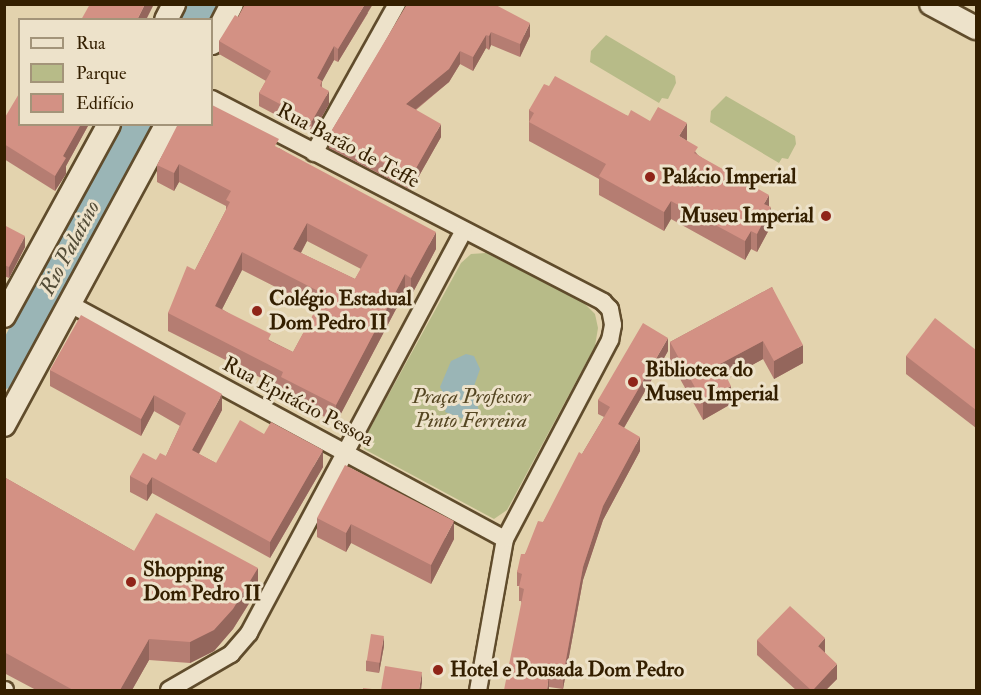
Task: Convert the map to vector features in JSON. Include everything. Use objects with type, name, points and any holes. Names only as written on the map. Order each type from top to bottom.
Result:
[{"type":"main road","points":[[167,18],[174,4]]},
{"type":"main road","points":[[213,41],[232,4]]},
{"type":"main road","points":[[932,4],[976,28]]},
{"type":"main road","points":[[4,316],[108,126]]},
{"type":"main road","points":[[4,425],[166,126]]},
{"type":"street","points":[[314,153],[397,4]]},
{"type":"street","name":"Rua Barão de Teffe","points":[[213,100],[463,232]]},
{"type":"street","points":[[169,690],[231,654],[249,633],[463,232],[603,302],[613,316],[610,340],[505,539],[478,690]]},
{"type":"street","name":"Rua Epitácio Pessoa","points":[[70,304],[505,539]]},
{"type":"green space","points":[[606,35],[675,76],[676,83],[668,99],[662,98],[659,103],[590,62],[591,51]]},
{"type":"green space","points":[[726,96],[795,136],[796,144],[788,159],[782,158],[779,163],[710,122],[711,111]]},
{"type":"green space","name":"Praça Professor Pinto Ferreira","points":[[486,253],[583,302],[595,314],[598,328],[595,346],[507,510],[494,519],[364,449],[367,434],[461,263],[471,254]]},
{"type":"water","points":[[466,354],[474,356],[480,369],[473,389],[480,415],[477,423],[469,426],[466,420],[445,412],[448,402],[440,387],[451,361]]},
{"type":"building","points":[[90,4],[145,4],[138,18],[82,18]]},
{"type":"building","points":[[245,4],[365,4],[338,49],[334,46],[317,78],[322,81],[320,86],[329,91],[312,121],[259,93],[271,71],[219,41],[235,15],[238,17]]},
{"type":"building","points":[[407,4],[494,4],[530,23],[520,44],[491,32],[489,36],[486,35],[473,57],[460,51],[449,69],[406,104],[441,124],[411,177],[329,135]]},
{"type":"building","name":"Palácio Imperial","points":[[555,76],[628,116],[631,110],[650,121],[658,107],[687,123],[679,136],[698,147],[694,153],[769,195],[764,204],[771,207],[757,234],[751,231],[745,241],[671,201],[664,212],[599,176],[606,164],[529,122],[534,113],[529,110],[544,84],[549,86]]},
{"type":"building","points":[[18,95],[18,126],[80,126],[63,156],[66,158],[55,176],[4,144],[4,119]]},
{"type":"building","points":[[213,106],[279,139],[275,146],[436,232],[411,278],[405,274],[336,405],[281,377],[283,372],[168,313],[187,266],[195,270],[230,202],[226,200],[231,191],[179,164],[174,173],[157,165],[177,126],[213,126]],"holes":[[[307,223],[368,255],[355,279],[293,249]],[[242,252],[324,294],[293,352],[268,340],[271,334],[215,306]]]},
{"type":"building","points":[[4,225],[25,236],[9,267],[4,265]]},
{"type":"building","points":[[772,287],[803,345],[774,361],[763,341],[720,364],[731,386],[703,402],[670,342]]},
{"type":"building","points":[[81,315],[222,394],[192,450],[216,463],[240,420],[264,434],[271,422],[323,450],[270,542],[152,477],[147,485],[130,476],[143,453],[156,460],[160,453],[166,456],[186,413],[154,395],[141,419],[50,370]]},
{"type":"building","points":[[935,318],[976,350],[976,410],[906,356]]},
{"type":"building","points":[[643,323],[668,338],[618,424],[640,437],[603,506],[583,567],[563,676],[549,674],[547,690],[504,690],[524,589],[519,587],[522,574],[517,572],[521,554],[525,554],[538,521],[543,522],[579,452],[582,454],[610,407],[598,400]]},
{"type":"building","points":[[345,465],[454,521],[431,565],[351,524],[346,533],[317,518]]},
{"type":"building","points":[[4,477],[134,551],[156,513],[258,568],[233,609],[214,630],[190,642],[149,639],[120,690],[73,690],[4,652]]},
{"type":"building","points":[[790,606],[825,638],[818,646],[837,664],[813,690],[757,640]]},
{"type":"building","points":[[371,634],[384,636],[380,663],[367,661]]},
{"type":"building","points":[[385,666],[422,672],[419,690],[381,690]]},
{"type":"waterway","name":"Rio Palatino","points":[[194,18],[201,4]]},
{"type":"waterway","name":"Rio Palatino","points":[[4,372],[135,126]]},
{"type":"place","name":"Palácio Imperial","points":[[650,177]]},
{"type":"place","name":"Museu Imperial","points":[[826,216]]},
{"type":"place","name":"Colégio Estadual Dom Pedro II","points":[[257,311]]},
{"type":"place","name":"Biblioteca do Museu Imperial","points":[[633,382]]},
{"type":"place","name":"Shopping Dom Pedro II","points":[[131,582]]},
{"type":"place","name":"Hotel e Pousada Dom Pedro","points":[[438,670]]}]
